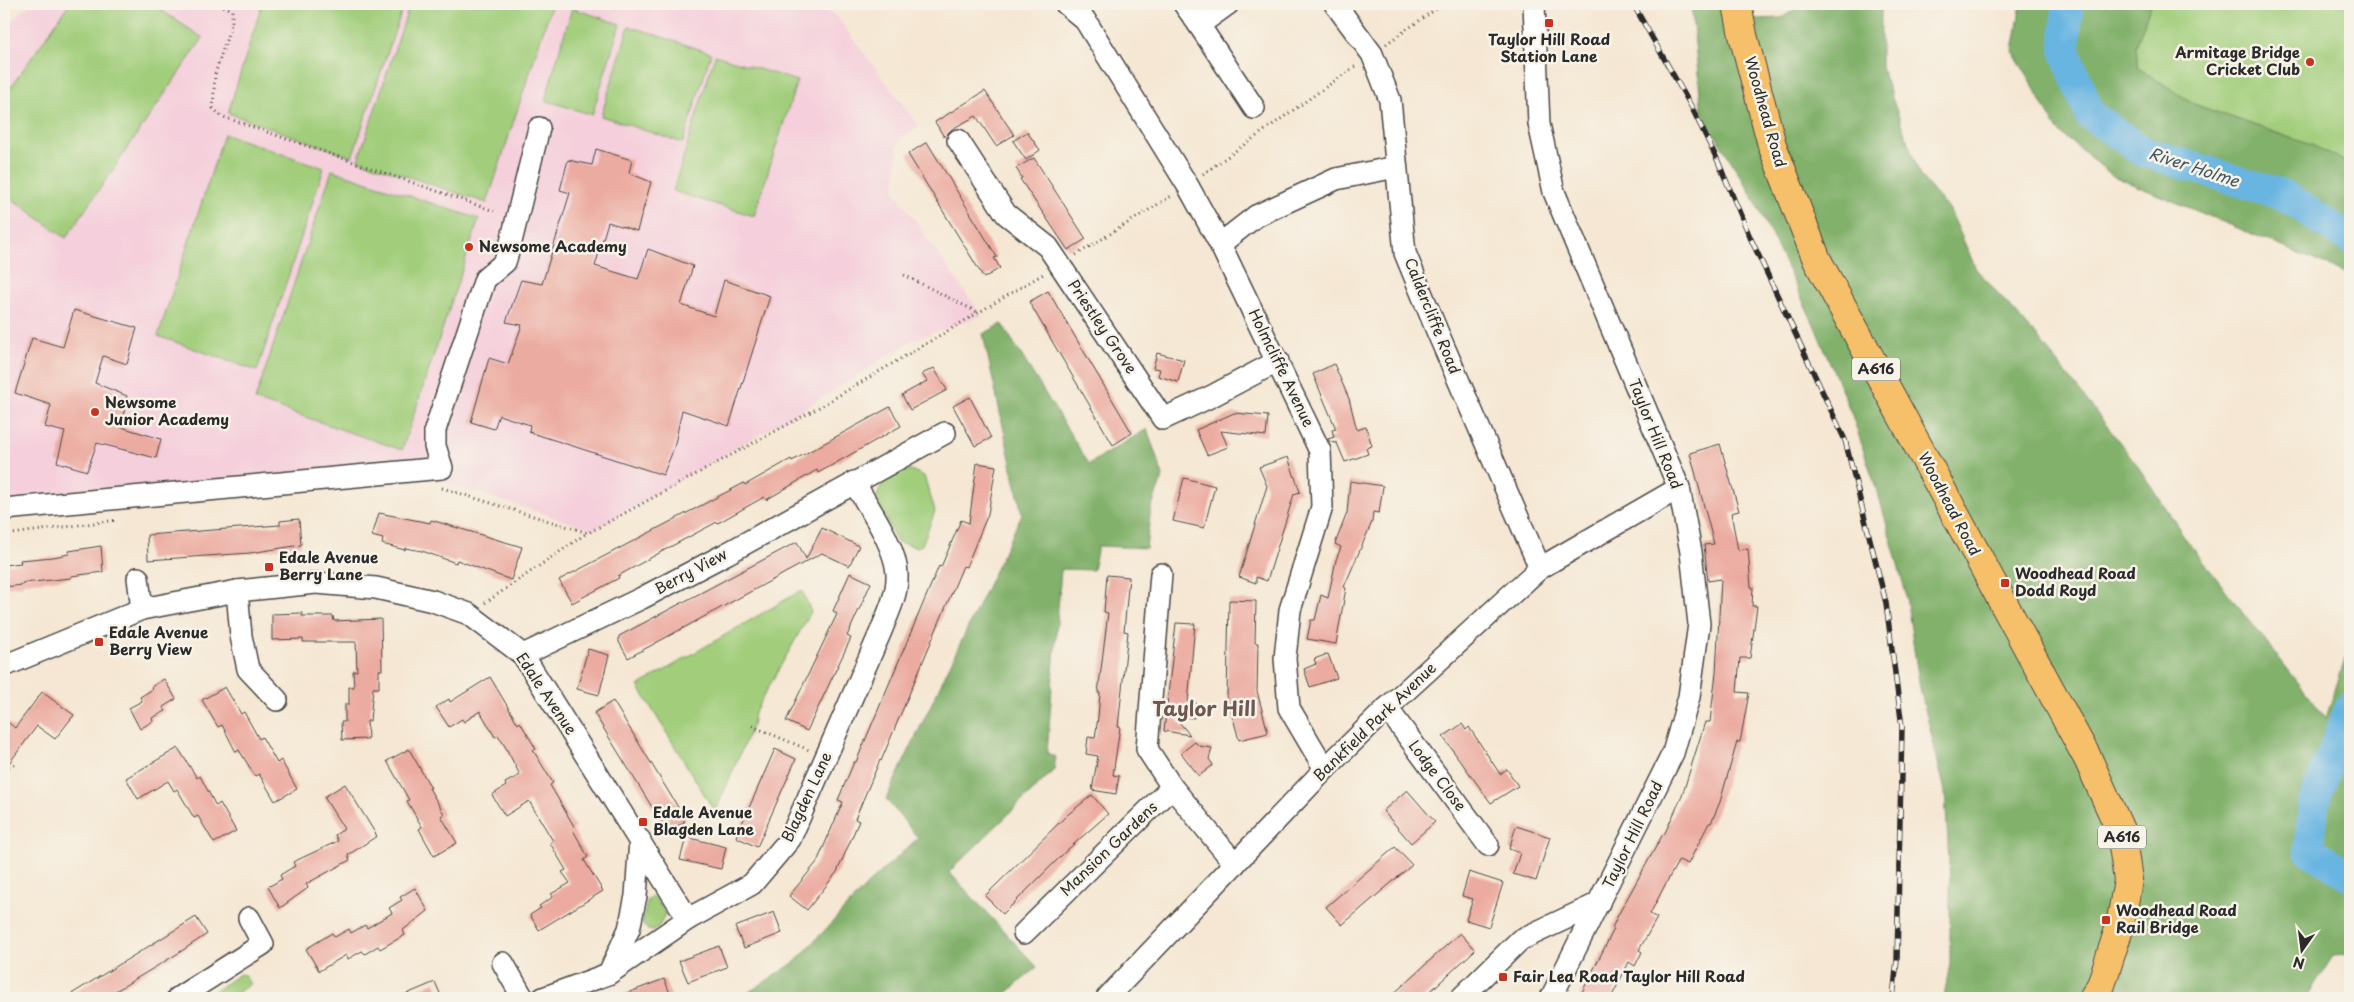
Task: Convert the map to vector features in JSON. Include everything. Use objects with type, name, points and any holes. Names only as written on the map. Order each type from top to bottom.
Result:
[{"type":"main road","name":"Woodhead Road","points":[[1738,6],[1743,35],[1772,145],[1817,260],[2088,759],[2121,832],[2128,880],[2120,926],[2101,984],[2093,998]]},
{"type":"street","name":"Holmcliffe Avenue","points":[[1066,4],[1086,20],[1188,186],[1220,244],[1278,361],[1320,452],[1322,507],[1290,610],[1285,658],[1289,708],[1325,769]]},
{"type":"street","points":[[1184,4],[1254,108]]},
{"type":"street","points":[[1199,26],[1228,4]]},
{"type":"street","name":"Caldercliffe Road","points":[[1335,4],[1372,54],[1390,100],[1406,253],[1437,331],[1540,568]]},
{"type":"street","name":"Taylor Hill Road","points":[[1534,4],[1539,124],[1554,192],[1679,488],[1691,552],[1698,624],[1690,697],[1673,753],[1551,998]]},
{"type":"street","points":[[4,509],[442,468],[435,446],[435,430],[485,280],[505,262],[539,128]]},
{"type":"street","name":"Priestley Grove","points":[[958,140],[1006,214],[1048,248],[1060,264],[1163,419],[1212,396],[1278,361]]},
{"type":"street","points":[[1220,244],[1256,216],[1336,179],[1396,167]]},
{"type":"street","name":"Berry View","points":[[523,655],[701,567],[945,432]]},
{"type":"street","name":"Blagden Lane","points":[[543,998],[608,974],[688,919],[752,884],[790,839],[881,631],[894,596],[897,574],[894,556],[854,482]]},
{"type":"street","name":"Bankfield Park Avenue","points":[[1107,998],[1325,769],[1387,708],[1540,568],[1679,488]]},
{"type":"street","points":[[1161,574],[1146,740],[1151,758],[1234,864]]},
{"type":"street","points":[[138,578],[142,609]]},
{"type":"street","name":"Edale Avenue","points":[[4,666],[142,609],[237,590],[316,583],[376,588],[433,600],[469,614],[523,655],[688,919]]},
{"type":"street","points":[[237,590],[241,636],[248,669],[277,700]]},
{"type":"street","name":"Lodge Close","points":[[1387,708],[1488,845]]},
{"type":"street","name":"Mansion Gardens","points":[[1024,933],[1051,917],[1172,787]]},
{"type":"street","points":[[608,974],[629,929],[636,896],[640,840]]},
{"type":"street","points":[[1462,998],[1520,940],[1599,903]]},
{"type":"street","points":[[178,998],[263,944],[249,918]]},
{"type":"street","points":[[502,963],[523,998]]},
{"type":"path","points":[[219,4],[232,10],[232,22],[215,74],[213,108],[221,116],[494,211]]},
{"type":"path","points":[[469,614],[588,533],[816,409],[1188,186],[1443,4]]},
{"type":"path","points":[[904,275],[977,312]]},
{"type":"path","points":[[434,489],[443,488],[588,533]]},
{"type":"path","points":[[4,535],[122,519]]},
{"type":"path","points":[[752,726],[825,757]]},
{"type":"path","points":[[4,768],[18,763]]},
{"type":"shaded area","name":"Newsome Academy","points":[[31,4],[817,4],[836,16],[919,126],[898,141],[895,192],[982,316],[913,340],[811,405],[594,530],[428,477],[4,503],[4,26]]},
{"type":"green space","points":[[69,4],[152,4],[203,38],[66,238],[4,193],[4,97]]},
{"type":"green space","points":[[262,4],[404,4],[352,157],[228,113]]},
{"type":"green space","points":[[410,4],[552,4],[487,203],[358,160]]},
{"type":"green space","points":[[1691,4],[1738,4],[1757,19],[1782,18],[1802,4],[1881,4],[1881,67],[1920,176],[1950,210],[1976,269],[2039,339],[2135,462],[2188,542],[2326,718],[2350,644],[2350,955],[2333,956],[2306,998],[1944,998],[1950,963],[1950,881],[1945,791],[1920,688],[1905,590],[1880,500],[1852,415],[1813,322],[1754,199],[1702,113]]},
{"type":"green space","points":[[2021,4],[2151,4],[2136,46],[2138,68],[2196,105],[2314,146],[2350,163],[2350,275],[2113,176],[2058,131],[2013,51]]},
{"type":"green space","points":[[2151,4],[2350,4],[2350,163],[2314,146],[2196,105],[2138,68],[2136,46]]},
{"type":"green space","points":[[572,8],[620,24],[592,115],[545,100]]},
{"type":"green space","points":[[629,26],[711,53],[683,143],[601,116]]},
{"type":"green space","points":[[715,55],[797,81],[754,216],[673,191]]},
{"type":"green space","points":[[224,134],[324,168],[257,371],[158,336]]},
{"type":"green space","points":[[332,170],[479,219],[402,450],[255,400]]},
{"type":"green space","points":[[1002,324],[1089,464],[1147,429],[1163,476],[1151,508],[1146,548],[1098,546],[1093,570],[1061,569],[1047,753],[1056,757],[1054,770],[949,872],[1037,967],[1001,998],[740,998],[795,962],[868,884],[918,838],[886,799],[1022,514],[983,334]]},
{"type":"green space","points":[[898,471],[913,471],[924,476],[935,511],[922,545],[917,547],[897,542],[876,499],[884,478]]},
{"type":"green space","points":[[802,590],[811,612],[754,713],[752,726],[715,812],[638,686]]},
{"type":"green space","points":[[651,897],[655,898],[665,914],[659,926],[653,931],[648,930],[642,924],[648,899]]},
{"type":"green space","points":[[240,974],[244,975],[250,984],[232,996],[233,998],[204,998]]},
{"type":"building","points":[[985,91],[1014,135],[996,146],[976,116],[952,129],[944,137],[935,122]]},
{"type":"building","points":[[1027,132],[1040,150],[1026,160],[1013,141]]},
{"type":"building","points":[[927,142],[997,257],[994,258],[1000,268],[984,278],[908,154]]},
{"type":"building","points":[[596,149],[632,160],[629,173],[651,182],[637,231],[608,222],[595,266],[638,279],[648,249],[693,266],[681,305],[714,316],[724,280],[770,296],[729,426],[682,410],[674,448],[663,475],[529,432],[530,425],[499,415],[494,429],[471,422],[489,358],[508,364],[522,325],[506,322],[521,280],[542,284],[570,193],[560,190],[568,160],[592,165]]},
{"type":"building","points":[[1034,158],[1086,239],[1068,250],[1020,179],[1022,178],[1016,168]]},
{"type":"building","points":[[1048,291],[1132,433],[1113,445],[1029,302]]},
{"type":"building","points":[[74,310],[137,328],[127,364],[103,356],[95,383],[127,396],[121,427],[161,439],[156,458],[97,443],[87,471],[57,462],[65,432],[45,427],[51,405],[15,393],[32,338],[63,347]]},
{"type":"building","points":[[1157,353],[1184,360],[1178,382],[1158,376],[1160,369],[1153,368]]},
{"type":"building","points":[[1334,364],[1349,399],[1357,430],[1366,427],[1372,446],[1366,448],[1368,454],[1345,462],[1337,443],[1330,442],[1328,439],[1334,437],[1332,430],[1336,429],[1313,374]]},
{"type":"building","points":[[934,368],[947,390],[910,410],[902,395],[927,381],[922,374]]},
{"type":"building","points":[[970,397],[991,438],[975,446],[953,406]]},
{"type":"building","points":[[890,407],[901,426],[818,473],[817,470],[766,500],[764,497],[670,547],[618,576],[619,578],[572,603],[559,580],[744,483],[745,485],[791,459],[792,461]]},
{"type":"building","points":[[1234,413],[1268,416],[1266,436],[1221,431],[1228,447],[1207,455],[1196,430]]},
{"type":"building","points":[[1720,444],[1739,511],[1731,513],[1738,550],[1748,549],[1751,587],[1753,587],[1752,606],[1757,606],[1750,658],[1740,658],[1737,692],[1749,693],[1740,742],[1737,742],[1720,802],[1711,823],[1709,823],[1688,864],[1679,860],[1650,914],[1657,918],[1639,950],[1642,952],[1635,966],[1629,962],[1611,998],[1579,998],[1614,929],[1612,928],[1618,915],[1664,835],[1682,796],[1705,722],[1710,722],[1716,673],[1721,579],[1708,581],[1704,545],[1714,544],[1690,453]]},
{"type":"building","points":[[1288,457],[1300,492],[1294,494],[1267,581],[1256,577],[1256,583],[1239,577],[1267,486],[1259,467]]},
{"type":"building","points":[[977,463],[996,466],[988,514],[966,567],[963,566],[855,819],[859,821],[837,872],[807,910],[789,896],[817,862],[843,802],[838,800],[939,566],[941,567],[961,520],[969,523]]},
{"type":"building","points":[[1184,478],[1215,486],[1204,528],[1173,521]]},
{"type":"building","points":[[1350,481],[1383,486],[1379,513],[1373,512],[1372,522],[1344,587],[1346,588],[1336,644],[1307,639],[1311,620],[1315,620],[1321,595],[1328,598],[1336,560],[1341,547],[1335,544],[1347,513]]},
{"type":"building","points":[[379,513],[430,523],[431,520],[522,547],[511,580],[457,560],[456,563],[422,551],[405,548],[405,550],[382,544],[383,539],[372,536]]},
{"type":"building","points":[[299,519],[301,545],[250,553],[148,560],[147,535],[280,525],[280,521]]},
{"type":"building","points":[[822,528],[859,546],[849,566],[822,553],[628,658],[619,642],[619,636],[797,542],[806,559]]},
{"type":"building","points":[[101,546],[103,572],[4,587],[4,565],[21,563],[20,560],[53,557],[69,554],[69,551]]},
{"type":"building","points":[[850,573],[871,583],[847,636],[851,638],[807,731],[786,721],[837,614],[833,611]]},
{"type":"building","points":[[1107,575],[1129,577],[1124,631],[1128,632],[1118,727],[1120,727],[1113,775],[1119,776],[1116,794],[1092,790],[1098,756],[1086,754],[1088,737],[1095,738],[1098,717],[1100,693],[1098,693],[1108,613],[1104,612]]},
{"type":"building","points":[[1229,600],[1256,601],[1255,643],[1258,643],[1257,691],[1268,733],[1239,740],[1227,696]]},
{"type":"building","points":[[302,613],[302,616],[333,616],[334,621],[381,619],[382,670],[379,670],[379,688],[373,688],[370,721],[367,721],[368,739],[342,740],[341,722],[345,722],[345,704],[349,704],[349,687],[354,687],[353,671],[357,671],[356,642],[303,642],[303,639],[272,640],[272,614]]},
{"type":"building","points":[[1176,623],[1195,624],[1188,702],[1196,703],[1194,718],[1174,716],[1190,735],[1164,731]]},
{"type":"building","points":[[588,649],[609,655],[599,695],[577,689]]},
{"type":"building","points":[[1328,654],[1337,678],[1310,687],[1304,669],[1316,664],[1314,659]]},
{"type":"building","points":[[490,677],[518,724],[520,722],[536,749],[533,750],[553,783],[550,785],[575,828],[573,830],[588,857],[584,860],[603,891],[539,930],[530,915],[541,908],[539,906],[553,897],[551,894],[570,883],[562,872],[566,870],[550,843],[553,841],[529,801],[505,816],[492,795],[506,786],[505,783],[520,775],[498,735],[495,737],[480,711],[464,722],[462,719],[449,727],[436,707],[449,699],[450,702]]},
{"type":"building","points":[[164,679],[176,699],[163,707],[166,711],[152,718],[153,721],[140,729],[129,708],[142,701],[140,697]]},
{"type":"building","points":[[225,687],[241,714],[244,712],[259,739],[262,737],[277,763],[281,760],[297,789],[275,801],[259,774],[255,776],[239,750],[236,752],[222,725],[218,727],[202,700]]},
{"type":"building","points":[[42,692],[74,715],[55,739],[37,726],[4,770],[4,719],[15,728]]},
{"type":"building","points":[[613,701],[684,817],[684,822],[668,833],[594,713]]},
{"type":"building","points":[[1462,724],[1466,730],[1469,727],[1500,774],[1507,769],[1518,786],[1491,803],[1443,737]]},
{"type":"building","points":[[1195,742],[1199,746],[1212,748],[1209,759],[1213,765],[1199,776],[1181,753]]},
{"type":"building","points":[[178,748],[197,778],[200,776],[216,806],[220,803],[236,831],[214,843],[198,816],[194,818],[177,789],[174,791],[168,781],[138,799],[126,778]]},
{"type":"building","points":[[409,749],[444,814],[441,816],[457,843],[434,856],[419,829],[422,827],[407,801],[409,800],[387,761]]},
{"type":"building","points":[[775,749],[796,759],[757,847],[736,837]]},
{"type":"building","points":[[345,784],[377,836],[348,855],[350,860],[306,884],[308,888],[280,908],[268,887],[282,879],[280,875],[295,866],[293,862],[338,841],[335,835],[344,829],[324,797]]},
{"type":"building","points":[[1407,790],[1435,822],[1411,843],[1383,811]]},
{"type":"building","points":[[1092,795],[1108,814],[1065,852],[1003,914],[985,896],[1066,816]]},
{"type":"building","points":[[1516,826],[1550,837],[1536,881],[1513,874],[1520,853],[1509,849]]},
{"type":"building","points":[[686,837],[726,847],[721,869],[680,860]]},
{"type":"building","points":[[1395,847],[1412,865],[1342,925],[1326,907]]},
{"type":"building","points":[[1469,872],[1503,883],[1489,927],[1466,920],[1473,899],[1462,896]]},
{"type":"building","points":[[415,888],[428,911],[403,930],[405,935],[380,949],[378,946],[365,954],[362,951],[348,959],[346,955],[319,971],[306,949],[332,933],[335,937],[349,929],[351,933],[365,925],[367,928],[392,913],[389,908],[402,900],[400,897]]},
{"type":"building","points":[[774,912],[782,933],[744,948],[735,927]]},
{"type":"building","points":[[196,917],[207,934],[177,954],[104,998],[65,998]]},
{"type":"building","points":[[1460,933],[1475,950],[1423,998],[1389,998]]},
{"type":"building","points":[[719,946],[727,967],[688,982],[679,961]]},
{"type":"building","points":[[664,979],[672,998],[617,998],[617,997]]},
{"type":"building","points":[[435,982],[442,998],[397,998]]},
{"type":"waterway","name":"River Holme","points":[[2068,4],[2065,51],[2090,115],[2144,152],[2284,195],[2350,239]]},
{"type":"waterway","name":"River Holme","points":[[2350,708],[2314,801],[2309,850],[2350,876]]},
{"type":"railway","points":[[1633,4],[1691,106],[1717,159],[1750,237],[1845,440],[1886,603],[1902,727],[1897,960],[1893,998]]},
{"type":"place","name":"Taylor Hill Road Station Lane","points":[[1549,23]]},
{"type":"place","name":"Armitage Bridge Cricket Club","points":[[2310,62]]},
{"type":"place","name":"Newsome Academy","points":[[469,247]]},
{"type":"place","name":"Newsome Junior Academy","points":[[95,412]]},
{"type":"place","name":"Edale Avenue Berry Lane","points":[[269,567]]},
{"type":"place","name":"Woodhead Road Dodd Royd","points":[[2005,583]]},
{"type":"place","name":"Edale Avenue Berry View","points":[[99,642]]},
{"type":"place","name":"Edale Avenue Blagden Lane","points":[[643,822]]},
{"type":"place","name":"Woodhead Road Rail Bridge","points":[[2106,920]]},
{"type":"place","name":"Fair Lea Road Taylor Hill Road","points":[[1503,977]]},
{"type":"district","name":"Taylor Hill","points":[[1204,709]]}]
